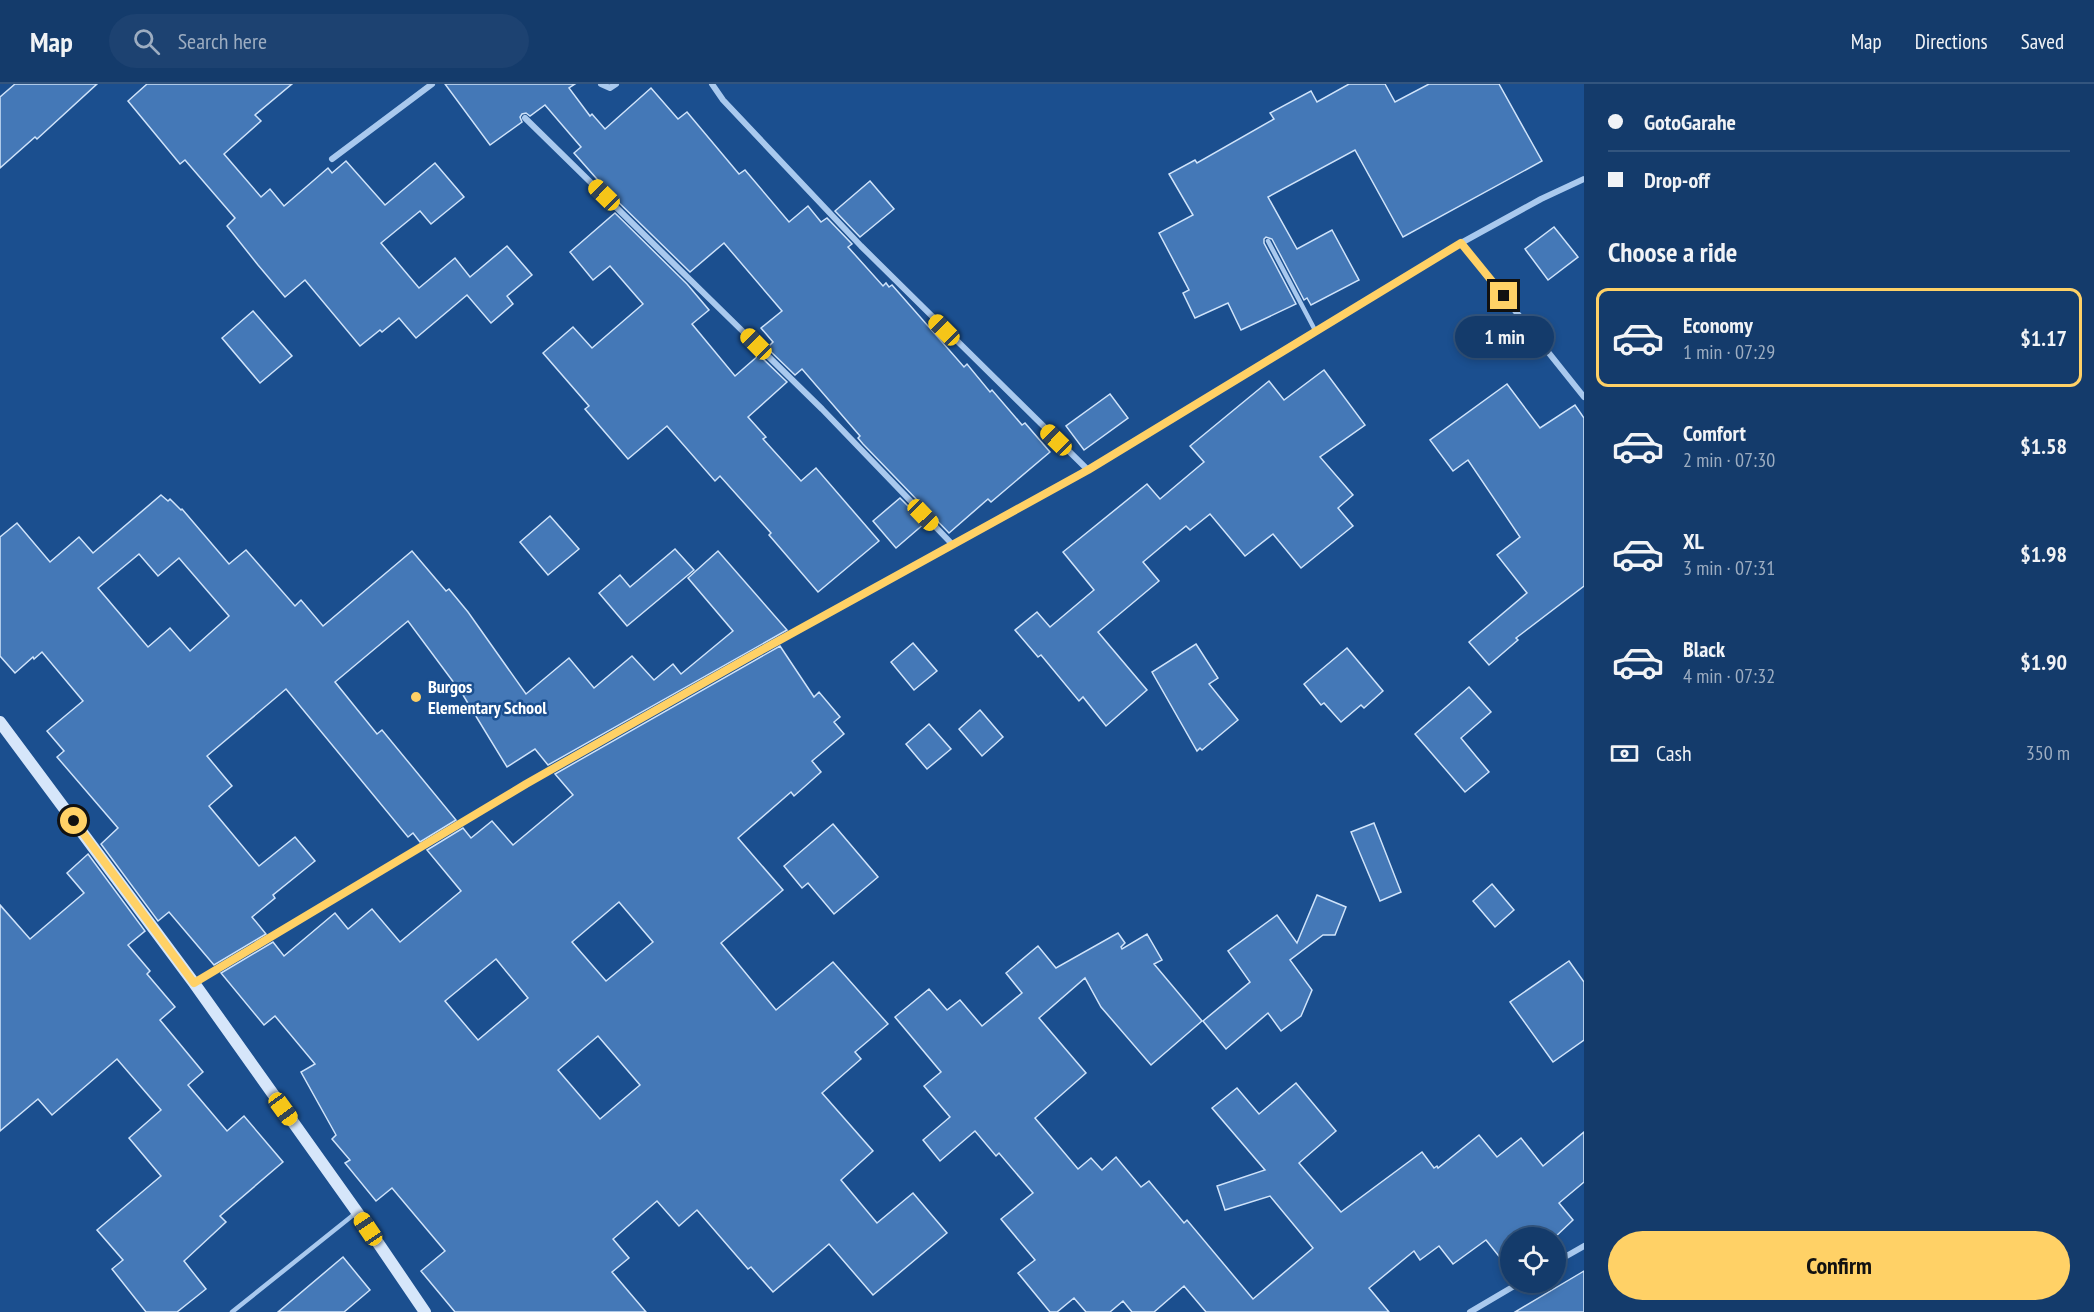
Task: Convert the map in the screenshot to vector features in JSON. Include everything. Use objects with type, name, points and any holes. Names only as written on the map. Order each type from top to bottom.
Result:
[{"type":"street","points":[[332,159],[432,84]]},
{"type":"street","points":[[601,84],[610,88],[616,84]]},
{"type":"street","points":[[712,84],[723,100],[861,246],[1088,470]]},
{"type":"street","points":[[525,118],[822,409],[952,544]]},
{"type":"street","points":[[194,983],[526,784],[1088,470],[1461,243],[1584,178]]},
{"type":"street","points":[[1461,243],[1584,398]]},
{"type":"street","points":[[0,722],[194,983],[357,1212],[425,1312]]},
{"type":"street","points":[[1566,1256],[1584,1246]]},
{"type":"street","points":[[1470,1312],[1502,1293]]},
{"type":"lane","points":[[1268,241],[1317,332]]},
{"type":"lane","points":[[232,1312],[357,1212]]},
{"type":"building","points":[[15,84],[97,84],[37,139],[35,137],[0,168],[0,97]]},
{"type":"building","points":[[147,84],[292,84],[255,115],[261,121],[224,154],[261,197],[270,189],[284,206],[328,168],[332,173],[346,161],[385,205],[435,163],[464,197],[431,224],[420,211],[381,243],[419,288],[455,258],[470,277],[507,246],[532,275],[507,296],[513,304],[491,323],[467,295],[416,338],[399,318],[360,346],[305,280],[285,297],[258,265],[227,226],[235,218],[185,160],[180,164],[128,101]]},
{"type":"building","points":[[445,84],[575,84],[569,88],[590,116],[592,114],[605,129],[651,88],[678,119],[687,112],[739,174],[745,170],[789,222],[808,206],[821,222],[827,218],[852,244],[848,247],[883,286],[886,283],[889,287],[892,285],[964,367],[967,364],[990,392],[992,390],[1022,425],[1025,423],[1050,452],[991,502],[988,499],[949,533],[863,444],[858,438],[860,436],[802,369],[795,375],[767,348],[773,342],[761,328],[782,311],[724,243],[690,272],[611,195],[574,153],[581,147],[545,105],[530,116],[526,113],[522,114],[520,117],[522,122],[490,145]]},
{"type":"building","points":[[1349,84],[1385,84],[1395,102],[1429,84],[1499,84],[1542,161],[1403,237],[1355,150],[1268,197],[1297,249],[1332,230],[1359,280],[1311,305],[1307,298],[1304,300],[1272,239],[1266,237],[1264,243],[1296,304],[1241,330],[1228,303],[1195,318],[1183,293],[1189,290],[1159,233],[1193,215],[1169,174],[1195,160],[1197,163],[1274,119],[1270,113],[1311,91],[1317,102]]},
{"type":"building","points":[[870,181],[894,209],[860,237],[835,211]]},
{"type":"building","points":[[615,213],[687,284],[709,310],[692,324],[735,376],[759,355],[787,382],[748,417],[766,437],[763,439],[801,481],[816,468],[879,541],[818,592],[769,535],[771,533],[720,476],[715,481],[667,426],[628,459],[585,409],[589,406],[543,353],[573,327],[592,348],[643,304],[610,266],[593,280],[570,252]]},
{"type":"building","points":[[1554,227],[1578,257],[1548,280],[1525,249]]},
{"type":"building","points":[[253,311],[292,356],[260,383],[222,338]]},
{"type":"building","points":[[1324,370],[1365,425],[1320,457],[1353,495],[1338,508],[1353,526],[1301,568],[1273,534],[1245,556],[1210,514],[1190,530],[1186,526],[1143,562],[1159,581],[1098,632],[1147,690],[1106,726],[1083,697],[1079,701],[1041,655],[1038,657],[1015,630],[1037,612],[1050,627],[1094,590],[1063,552],[1147,484],[1160,499],[1204,462],[1190,446],[1269,381],[1284,400]]},
{"type":"building","points":[[1507,384],[1540,428],[1575,405],[1584,418],[1584,586],[1516,638],[1518,640],[1489,665],[1469,642],[1527,593],[1497,555],[1520,537],[1468,460],[1453,471],[1430,440]]},
{"type":"building","points":[[1110,394],[1128,418],[1084,450],[1066,426]]},
{"type":"building","points":[[161,495],[182,509],[229,564],[246,550],[295,606],[301,600],[323,626],[412,551],[446,591],[449,589],[468,612],[526,694],[569,658],[594,688],[632,656],[654,680],[673,664],[681,674],[733,631],[688,578],[718,551],[787,630],[548,765],[535,749],[507,767],[463,695],[408,621],[335,682],[377,734],[382,730],[456,820],[420,842],[413,833],[408,837],[286,689],[207,756],[232,786],[209,806],[259,866],[295,837],[315,861],[273,895],[275,898],[252,917],[266,934],[214,965],[169,912],[158,921],[101,844],[118,828],[57,757],[64,751],[47,731],[83,701],[42,652],[15,673],[0,656],[0,537],[17,523],[50,562],[79,537],[93,553]],"holes":[[[139,554],[158,576],[179,558],[229,616],[190,651],[170,628],[148,647],[98,588]]]},
{"type":"building","points":[[900,498],[925,523],[896,548],[873,521]]},
{"type":"building","points":[[550,516],[579,549],[548,575],[520,542]]},
{"type":"building","points":[[675,549],[694,570],[627,626],[599,593],[620,575],[630,587]]},
{"type":"building","points":[[913,643],[937,671],[914,690],[891,662]]},
{"type":"building","points":[[1196,644],[1218,678],[1209,684],[1238,720],[1202,750],[1200,748],[1197,751],[1152,672]]},
{"type":"building","points":[[780,646],[814,697],[819,692],[840,717],[834,722],[844,734],[812,761],[821,772],[794,796],[791,792],[738,838],[783,890],[721,943],[776,1010],[833,962],[888,1024],[855,1052],[861,1059],[822,1093],[873,1151],[841,1180],[877,1223],[913,1193],[947,1233],[873,1295],[829,1244],[773,1292],[751,1267],[748,1269],[697,1210],[679,1226],[657,1201],[613,1239],[629,1258],[612,1272],[646,1312],[455,1312],[421,1271],[445,1251],[392,1188],[376,1201],[345,1163],[350,1160],[332,1139],[336,1135],[301,1072],[315,1064],[275,1016],[264,1025],[221,973],[273,942],[284,956],[335,913],[348,929],[372,909],[400,942],[461,891],[427,850],[463,828],[471,838],[492,821],[513,845],[573,795],[555,774]],"holes":[[[619,902],[653,942],[606,981],[572,942]],[[496,959],[528,998],[478,1040],[445,1001]],[[598,1036],[640,1085],[600,1119],[558,1070]]]},
{"type":"building","points":[[1347,648],[1383,691],[1364,708],[1361,705],[1341,722],[1324,703],[1321,705],[1304,684]]},
{"type":"building","points":[[1469,687],[1491,712],[1461,738],[1489,772],[1465,792],[1415,734]]},
{"type":"building","points":[[980,710],[1003,737],[982,756],[959,729]]},
{"type":"building","points":[[929,724],[951,749],[927,769],[906,744]]},
{"type":"building","points":[[1374,823],[1401,892],[1380,901],[1351,832]]},
{"type":"building","points":[[833,824],[878,877],[834,914],[808,883],[802,888],[784,866]]},
{"type":"building","points":[[88,854],[145,931],[128,945],[150,971],[147,974],[175,1007],[160,1020],[203,1072],[188,1085],[227,1131],[244,1116],[283,1162],[220,1216],[226,1222],[184,1261],[206,1289],[177,1312],[146,1312],[112,1269],[123,1260],[97,1230],[161,1176],[129,1138],[161,1110],[117,1059],[52,1115],[38,1099],[0,1131],[0,905],[30,939],[84,893],[67,873]]},
{"type":"building","points":[[1492,884],[1514,910],[1495,927],[1473,901]]},
{"type":"building","points":[[1317,895],[1346,907],[1335,935],[1323,935],[1290,960],[1312,990],[1301,1016],[1281,1031],[1268,1013],[1226,1049],[1203,1021],[1250,982],[1228,951],[1277,915],[1297,943]]},
{"type":"building","points":[[1118,933],[1125,943],[1122,949],[1147,934],[1162,960],[1154,964],[1202,1021],[1151,1065],[1101,1007],[1085,978],[1039,1018],[1086,1073],[1035,1118],[1078,1169],[1091,1158],[1102,1170],[1116,1157],[1141,1187],[1149,1181],[1184,1223],[1187,1220],[1253,1299],[1313,1248],[1270,1196],[1225,1210],[1217,1186],[1265,1170],[1212,1108],[1237,1088],[1259,1114],[1296,1083],[1336,1131],[1299,1163],[1341,1212],[1422,1152],[1434,1168],[1437,1166],[1438,1168],[1479,1135],[1497,1157],[1521,1138],[1543,1166],[1584,1132],[1584,1182],[1559,1203],[1573,1220],[1566,1227],[1500,1227],[1500,1258],[1486,1240],[1453,1264],[1439,1246],[1420,1260],[1414,1251],[1369,1288],[1389,1312],[1206,1312],[1184,1286],[1154,1312],[1132,1312],[1123,1301],[1110,1312],[1086,1312],[1074,1298],[1057,1312],[1050,1312],[1018,1273],[1035,1260],[1001,1219],[1033,1193],[999,1153],[996,1156],[975,1131],[940,1161],[923,1140],[950,1117],[924,1086],[941,1072],[895,1017],[929,989],[947,1010],[960,1000],[982,1026],[1022,993],[1006,973],[1038,946],[1056,968]]},
{"type":"building","points":[[1569,961],[1584,982],[1584,1040],[1553,1062],[1510,1002]]},
{"type":"building","points":[[343,1257],[370,1290],[344,1312],[278,1312]]},
{"type":"building","points":[[1584,1271],[1584,1312],[1515,1312],[1547,1293],[1566,1293],[1566,1282]]},
{"type":"place","name":"Burgos Elementary School","points":[[416,697]]},
{"type":"route","points":[[74,821],[194,983],[526,784],[751,656],[1088,470],[1461,243],[1504,296]]}]
